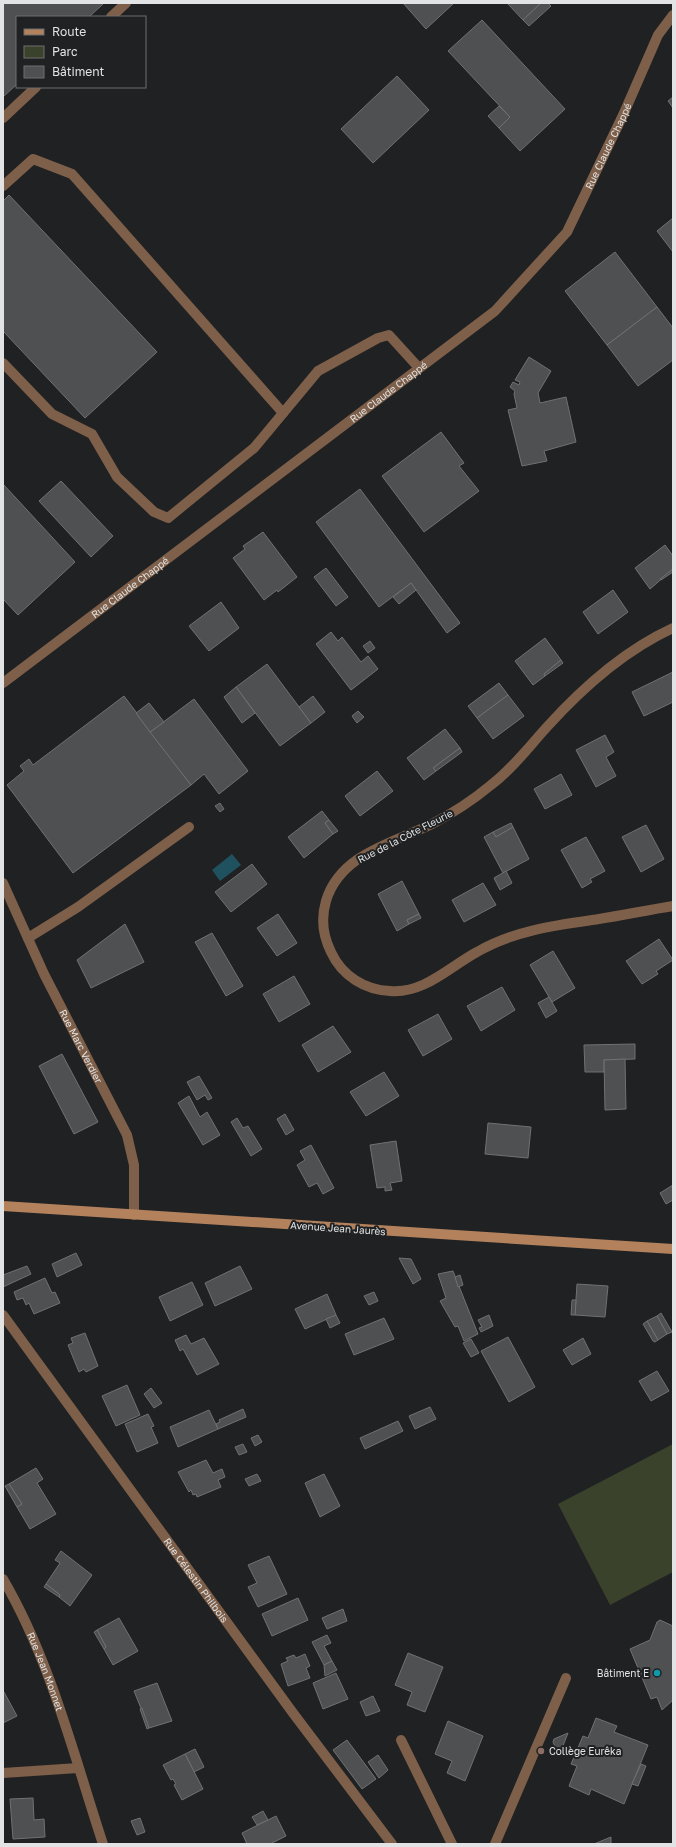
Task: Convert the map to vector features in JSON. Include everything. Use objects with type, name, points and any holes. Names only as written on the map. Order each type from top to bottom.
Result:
[{"type":"main road","name":"Avenue Jean Jaurès","points":[[3,1206],[673,1249]]},
{"type":"street","points":[[112,16],[126,3]]},
{"type":"street","name":"Rue Claude Chappé","points":[[3,683],[496,311],[567,232],[624,113],[658,35],[673,15]]},
{"type":"street","points":[[3,118],[35,88]]},
{"type":"street","points":[[3,186],[33,159],[72,174],[283,414]]},
{"type":"street","points":[[3,363],[52,414],[92,434],[117,478],[154,512],[168,518],[254,448],[318,371],[378,338],[389,335],[419,368]]},
{"type":"street","name":"Rue de la Côte Fleurie","points":[[673,628],[640,646],[591,682],[546,728],[506,773],[489,787],[462,806],[433,823],[361,856],[347,866],[335,879],[329,892],[324,910],[323,929],[334,959],[347,974],[360,984],[392,992],[412,989],[429,982],[475,953],[496,942],[515,935],[543,928],[673,906]]},
{"type":"street","points":[[28,938],[78,907],[189,827]]},
{"type":"street","name":"Rue Marc Verdier","points":[[3,883],[44,974],[127,1135],[134,1165],[134,1215]]},
{"type":"street","name":"Rue Célestin Philbois","points":[[3,1316],[293,1713],[392,1844]]},
{"type":"street","name":"Rue Jean Monnet","points":[[3,1579],[16,1601],[58,1702],[103,1844]]},
{"type":"street","points":[[495,1844],[566,1678]]},
{"type":"street","points":[[401,1740],[452,1844]]},
{"type":"street","points":[[3,1773],[78,1768]]},
{"type":"green space","points":[[673,1444],[673,1572],[610,1605],[558,1504]]},
{"type":"water","points":[[232,854],[241,865],[220,881],[212,870]]},
{"type":"building","points":[[3,3],[104,3],[90,16],[16,16],[16,85],[3,97]]},
{"type":"building","points":[[403,3],[454,3],[426,29]]},
{"type":"building","points":[[507,3],[541,3],[523,20]]},
{"type":"building","points":[[541,3],[548,3],[551,6],[529,26],[523,20]]},
{"type":"building","points":[[482,20],[565,109],[520,151],[499,128],[510,117],[448,51]]},
{"type":"building","points":[[397,76],[429,110],[373,163],[341,129]]},
{"type":"building","points":[[673,97],[673,108],[668,101]]},
{"type":"building","points":[[499,106],[510,117],[499,128],[488,116]]},
{"type":"building","points":[[9,195],[157,352],[85,418],[3,331],[3,201]]},
{"type":"building","points":[[673,218],[673,252],[657,231]]},
{"type":"building","points":[[615,252],[657,307],[607,345],[565,291]]},
{"type":"building","points":[[657,307],[673,328],[673,360],[638,386],[607,345]]},
{"type":"building","points":[[529,357],[551,371],[538,393],[540,403],[566,397],[576,442],[544,451],[547,461],[522,466],[508,410],[517,408],[514,394],[515,391],[510,387],[513,382],[519,385],[520,382],[515,380]]},
{"type":"building","points":[[441,432],[464,463],[459,466],[479,491],[424,532],[382,476]]},
{"type":"building","points":[[61,481],[113,536],[91,557],[39,501]]},
{"type":"building","points":[[3,484],[75,562],[18,615],[3,599]]},
{"type":"building","points":[[360,489],[460,623],[447,633],[411,583],[379,607],[316,522]]},
{"type":"building","points":[[263,532],[297,577],[278,592],[277,590],[264,600],[233,558],[245,549],[243,546]]},
{"type":"building","points":[[665,545],[673,556],[673,569],[650,589],[635,568]]},
{"type":"building","points":[[326,568],[348,597],[336,606],[314,577]]},
{"type":"building","points":[[673,569],[673,572],[661,580],[660,579]]},
{"type":"building","points":[[411,583],[416,590],[399,604],[393,597]]},
{"type":"building","points":[[613,590],[628,612],[598,634],[583,612]]},
{"type":"building","points":[[221,602],[239,628],[209,651],[189,626]]},
{"type":"building","points":[[331,632],[338,641],[342,637],[361,662],[368,656],[378,669],[351,690],[316,644]]},
{"type":"building","points":[[545,638],[561,660],[544,674],[545,676],[533,685],[515,661]]},
{"type":"building","points":[[370,641],[375,648],[368,653],[363,646]]},
{"type":"building","points":[[561,660],[563,663],[545,676],[544,674]]},
{"type":"building","points":[[267,664],[311,723],[280,746],[236,687]]},
{"type":"building","points":[[673,672],[673,702],[644,716],[632,692]]},
{"type":"building","points":[[499,683],[508,695],[477,718],[468,706]]},
{"type":"building","points":[[236,687],[255,713],[242,723],[224,697]]},
{"type":"building","points":[[508,695],[524,716],[493,739],[477,718]]},
{"type":"building","points":[[124,696],[191,785],[73,873],[7,785],[24,771],[20,766],[29,759],[33,765]]},
{"type":"building","points":[[313,696],[325,712],[311,723],[299,707]]},
{"type":"building","points":[[194,699],[248,771],[219,794],[204,774],[191,785],[150,732]]},
{"type":"building","points":[[149,703],[164,722],[150,732],[136,713]]},
{"type":"building","points":[[358,711],[364,717],[357,723],[352,716]]},
{"type":"building","points":[[445,729],[460,748],[433,768],[436,771],[424,780],[407,758]]},
{"type":"building","points":[[605,735],[614,752],[606,757],[616,776],[596,787],[576,750]]},
{"type":"building","points":[[460,748],[462,752],[436,771],[433,768]]},
{"type":"building","points":[[377,771],[393,791],[360,816],[345,796]]},
{"type":"building","points":[[561,774],[572,795],[545,809],[534,789]]},
{"type":"building","points":[[220,803],[224,809],[220,812],[215,806]]},
{"type":"building","points":[[322,811],[329,820],[325,823],[333,834],[304,858],[288,837]]},
{"type":"building","points":[[329,820],[338,831],[333,834],[325,823]]},
{"type":"building","points":[[511,823],[513,827],[496,837],[493,832]]},
{"type":"building","points":[[646,825],[664,859],[641,872],[622,837]]},
{"type":"building","points":[[513,827],[529,859],[503,873],[484,837],[493,832],[496,837]]},
{"type":"building","points":[[586,837],[605,871],[590,879],[592,882],[582,888],[561,850]]},
{"type":"building","points":[[252,864],[267,884],[231,912],[215,892]]},
{"type":"building","points":[[506,871],[512,883],[500,890],[494,878]]},
{"type":"building","points":[[402,881],[419,914],[407,920],[409,924],[397,931],[378,894]]},
{"type":"building","points":[[483,883],[496,905],[464,922],[452,900]]},
{"type":"building","points":[[278,914],[297,943],[277,956],[257,928]]},
{"type":"building","points":[[419,914],[421,918],[409,924],[407,920]]},
{"type":"building","points":[[125,924],[144,962],[91,988],[77,960]]},
{"type":"building","points":[[212,933],[243,986],[226,996],[195,942]]},
{"type":"building","points":[[659,939],[673,960],[656,971],[658,974],[642,984],[626,961]]},
{"type":"building","points":[[553,951],[575,988],[552,1002],[530,965]]},
{"type":"building","points":[[294,976],[310,1004],[279,1022],[263,994]]},
{"type":"building","points":[[502,987],[515,1010],[481,1031],[467,1006]]},
{"type":"building","points":[[549,997],[557,1011],[546,1018],[538,1003]]},
{"type":"building","points":[[438,1014],[452,1039],[423,1056],[408,1030]]},
{"type":"building","points":[[333,1026],[351,1052],[318,1072],[302,1045]]},
{"type":"building","points":[[635,1044],[635,1059],[604,1060],[604,1072],[585,1072],[584,1045]]},
{"type":"building","points":[[62,1054],[98,1122],[74,1134],[39,1066]]},
{"type":"building","points":[[625,1059],[626,1109],[605,1110],[604,1060]]},
{"type":"building","points":[[384,1072],[399,1096],[366,1116],[350,1092]]},
{"type":"building","points":[[199,1076],[212,1098],[208,1100],[205,1095],[197,1100],[187,1082]]},
{"type":"building","points":[[189,1096],[200,1117],[207,1112],[220,1135],[203,1145],[178,1103]]},
{"type":"building","points":[[285,1114],[294,1130],[286,1135],[277,1119]]},
{"type":"building","points":[[237,1118],[243,1128],[248,1126],[262,1149],[251,1156],[231,1122]]},
{"type":"building","points":[[488,1123],[531,1127],[528,1158],[485,1154]]},
{"type":"building","points":[[396,1141],[402,1181],[390,1183],[392,1190],[385,1191],[385,1187],[377,1188],[370,1145]]},
{"type":"building","points":[[311,1145],[334,1188],[323,1194],[317,1183],[309,1187],[297,1165],[305,1160],[300,1151]]},
{"type":"building","points":[[673,1185],[673,1200],[666,1204],[660,1193]]},
{"type":"building","points":[[76,1253],[82,1265],[57,1277],[52,1264]]},
{"type":"building","points":[[399,1258],[411,1259],[421,1279],[413,1284]]},
{"type":"building","points":[[27,1266],[31,1274],[3,1287],[3,1275]]},
{"type":"building","points":[[240,1266],[252,1289],[215,1306],[205,1283]]},
{"type":"building","points":[[453,1271],[478,1334],[464,1341],[458,1326],[455,1327],[440,1301],[446,1298],[438,1274]]},
{"type":"building","points":[[460,1275],[463,1285],[458,1287],[455,1277]]},
{"type":"building","points":[[45,1278],[52,1293],[55,1292],[60,1303],[34,1314],[29,1303],[26,1305],[23,1298],[17,1300],[14,1292]]},
{"type":"building","points":[[192,1282],[203,1305],[170,1321],[159,1297]]},
{"type":"building","points":[[577,1284],[608,1286],[605,1317],[575,1315]]},
{"type":"building","points":[[374,1292],[378,1301],[369,1305],[364,1296]]},
{"type":"building","points":[[327,1294],[336,1315],[305,1329],[295,1309]]},
{"type":"building","points":[[572,1300],[576,1300],[575,1315],[571,1315]]},
{"type":"building","points":[[661,1313],[672,1332],[667,1334],[657,1316]]},
{"type":"building","points":[[336,1315],[340,1323],[330,1328],[326,1319]]},
{"type":"building","points":[[489,1315],[493,1326],[481,1332],[479,1328],[482,1327],[478,1320]]},
{"type":"building","points":[[657,1316],[667,1334],[658,1340],[647,1321]]},
{"type":"building","points":[[384,1318],[394,1339],[354,1355],[345,1334]]},
{"type":"building","points":[[647,1321],[658,1340],[655,1342],[643,1324]]},
{"type":"building","points":[[85,1333],[98,1366],[86,1372],[84,1369],[79,1372],[68,1345],[73,1343],[71,1338]]},
{"type":"building","points":[[186,1335],[191,1344],[204,1338],[219,1364],[197,1375],[183,1349],[180,1351],[175,1340]]},
{"type":"building","points":[[508,1337],[535,1387],[509,1402],[481,1351]]},
{"type":"building","points":[[583,1338],[591,1354],[572,1365],[563,1350]]},
{"type":"building","points":[[471,1339],[479,1353],[471,1357],[463,1343]]},
{"type":"building","points":[[657,1371],[669,1391],[651,1401],[639,1381]]},
{"type":"building","points":[[127,1385],[140,1415],[116,1426],[102,1396]]},
{"type":"building","points":[[151,1388],[162,1403],[154,1408],[144,1394]]},
{"type":"building","points":[[430,1407],[436,1419],[415,1429],[409,1416]]},
{"type":"building","points":[[243,1409],[246,1417],[218,1429],[216,1424],[220,1422],[219,1420]]},
{"type":"building","points":[[209,1410],[218,1429],[178,1447],[170,1427]]},
{"type":"building","points":[[148,1414],[154,1426],[151,1427],[158,1443],[137,1452],[125,1424]]},
{"type":"building","points":[[398,1421],[403,1431],[365,1449],[360,1438]]},
{"type":"building","points":[[258,1435],[262,1442],[255,1446],[251,1438]]},
{"type":"building","points":[[243,1444],[247,1452],[239,1455],[235,1447]]},
{"type":"building","points":[[206,1460],[213,1473],[222,1469],[225,1477],[218,1480],[221,1487],[197,1497],[196,1494],[193,1495],[191,1490],[189,1492],[178,1472]]},
{"type":"building","points":[[36,1468],[43,1479],[37,1483],[56,1514],[30,1529],[17,1507],[22,1504],[9,1484]]},
{"type":"building","points":[[257,1474],[261,1481],[249,1486],[245,1479]]},
{"type":"building","points":[[324,1474],[340,1506],[320,1517],[305,1483]]},
{"type":"building","points":[[9,1484],[22,1504],[17,1507],[5,1486]]},
{"type":"building","points":[[61,1551],[92,1575],[70,1606],[59,1597],[60,1595],[46,1584],[60,1563],[55,1560]]},
{"type":"building","points":[[269,1556],[287,1594],[258,1607],[248,1587],[257,1583],[248,1565]]},
{"type":"building","points":[[46,1584],[60,1595],[59,1597],[44,1587]]},
{"type":"building","points":[[298,1598],[308,1620],[272,1636],[262,1614]]},
{"type":"building","points":[[343,1609],[347,1621],[327,1629],[322,1618]]},
{"type":"building","points":[[119,1618],[138,1651],[113,1665],[104,1649],[106,1647],[97,1630]]},
{"type":"building","name":"Bâtiment E","points":[[660,1620],[673,1626],[673,1700],[662,1710],[657,1697],[651,1699],[630,1649],[650,1640],[657,1622]]},
{"type":"building","points":[[97,1630],[106,1647],[104,1649],[94,1632]]},
{"type":"building","points":[[327,1635],[331,1643],[324,1646],[332,1661],[324,1665],[312,1642]]},
{"type":"building","points":[[408,1653],[443,1667],[425,1712],[407,1705],[412,1692],[395,1685]]},
{"type":"building","points":[[305,1654],[310,1666],[306,1668],[310,1678],[288,1686],[281,1664],[288,1661],[286,1658],[294,1655],[296,1658]]},
{"type":"building","points":[[332,1661],[337,1670],[325,1676],[324,1665]]},
{"type":"building","points":[[336,1673],[348,1699],[323,1709],[313,1683]]},
{"type":"building","points":[[157,1683],[172,1721],[149,1728],[134,1691]]},
{"type":"building","points":[[3,1692],[17,1716],[3,1723]]},
{"type":"building","points":[[373,1696],[380,1711],[366,1716],[360,1702]]},
{"type":"building","points":[[142,1708],[149,1728],[147,1729],[140,1709]]},
{"type":"building","points":[[596,1718],[617,1726],[614,1732],[648,1745],[624,1804],[591,1789],[589,1795],[569,1786],[577,1766],[571,1764],[583,1736],[588,1738]]},
{"type":"building","points":[[448,1721],[483,1736],[465,1781],[447,1773],[452,1761],[435,1754]]},
{"type":"building","points":[[568,1733],[559,1756],[553,1742],[554,1739]]},
{"type":"building","points":[[347,1740],[376,1779],[362,1789],[333,1750]]},
{"type":"building","points":[[195,1749],[204,1767],[194,1772],[185,1754]]},
{"type":"building","points":[[185,1754],[203,1789],[182,1800],[174,1785],[176,1784],[173,1779],[171,1780],[163,1765]]},
{"type":"building","points":[[378,1755],[388,1770],[379,1778],[368,1762]]},
{"type":"building","points":[[641,1764],[646,1766],[638,1786],[632,1784]]},
{"type":"building","points":[[33,1798],[34,1820],[44,1819],[45,1837],[13,1839],[10,1799]]},
{"type":"building","points":[[263,1811],[268,1820],[257,1825],[252,1817]]},
{"type":"building","points":[[276,1816],[286,1836],[270,1844],[247,1844],[242,1833]]},
{"type":"building","points":[[140,1818],[145,1832],[137,1835],[131,1821]]},
{"type":"building","points":[[611,1837],[611,1844],[594,1844]]},
{"type":"place","name":"Bâtiment E","points":[[657,1673]]},
{"type":"place","name":"Collège Eurêka","points":[[541,1751]]}]
